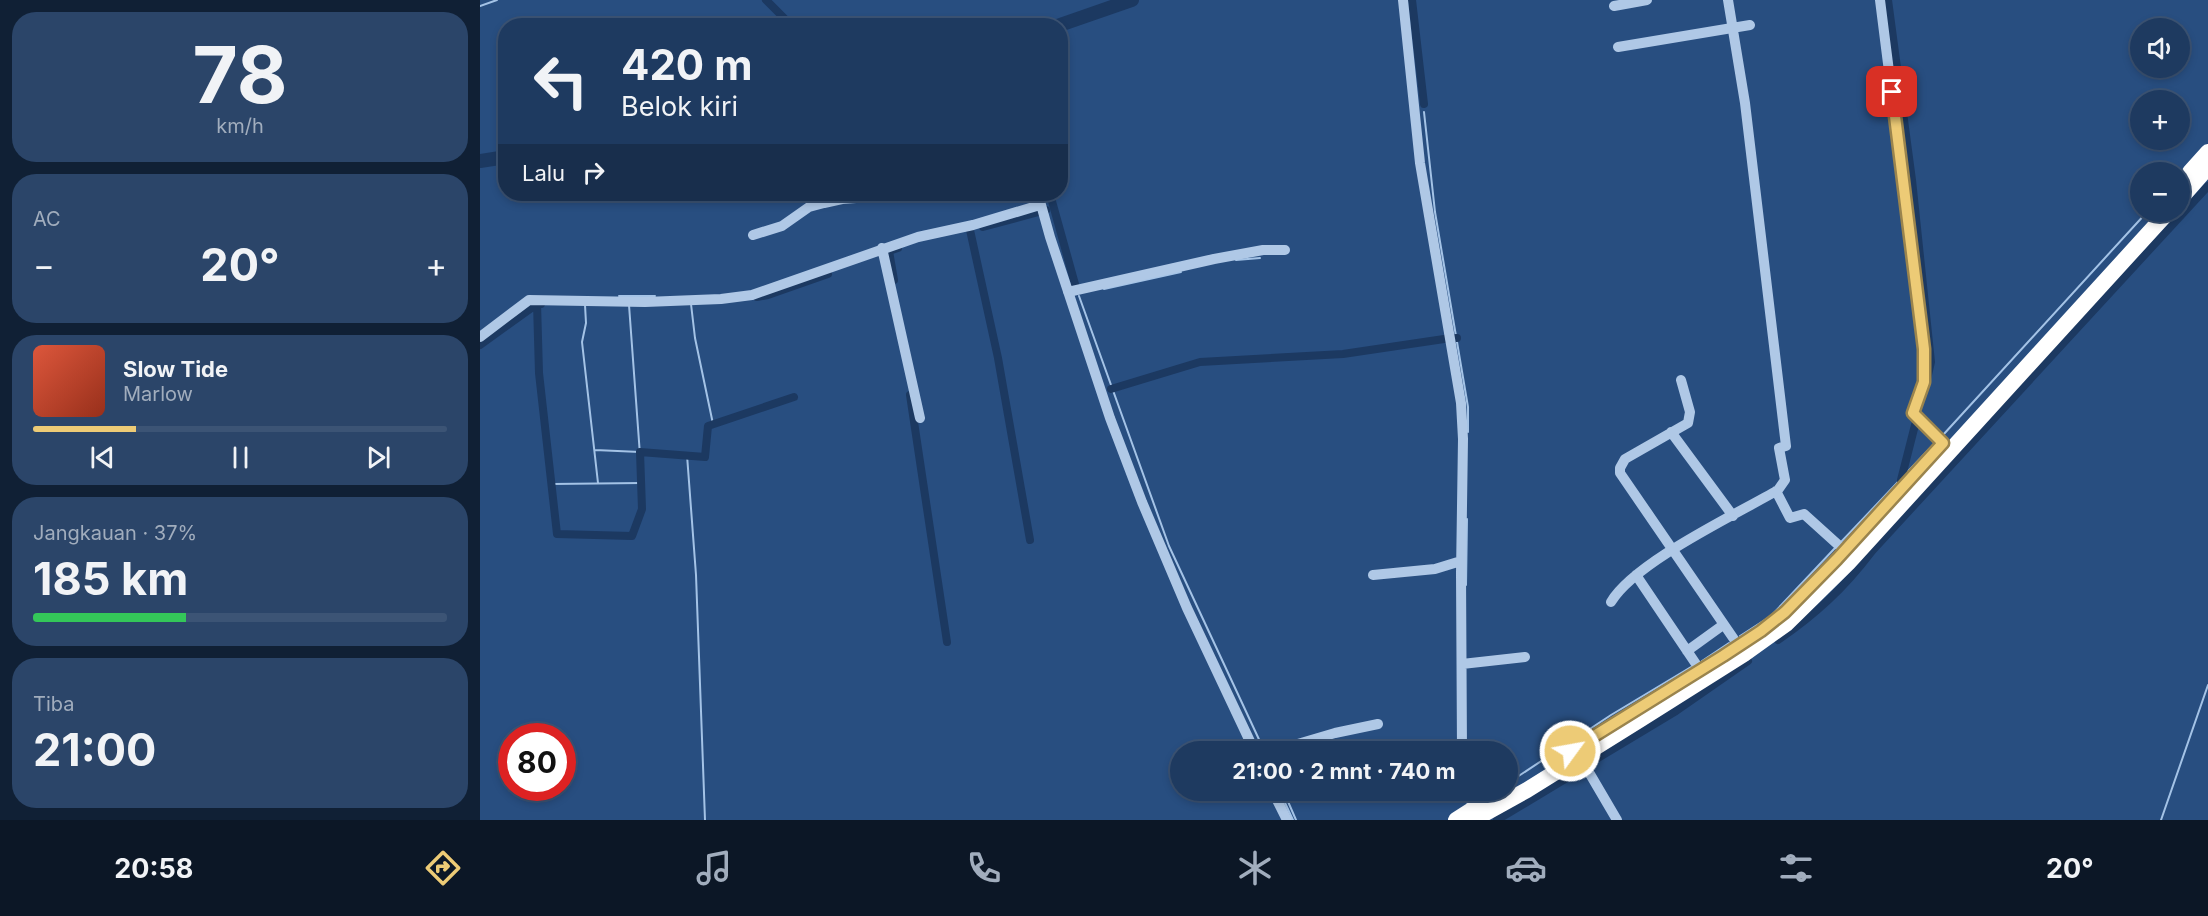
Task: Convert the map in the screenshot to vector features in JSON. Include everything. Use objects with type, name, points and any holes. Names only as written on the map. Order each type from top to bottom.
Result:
[{"type":"highway","points":[[2190,173],[2208,152]]},
{"type":"highway","points":[[2190,188],[2208,167]]},
{"type":"highway","points":[[1518,783],[1739,657],[1786,624],[1821,591],[1920,475],[1943,443],[2145,222]]},
{"type":"highway","points":[[1456,820],[1473,814],[1580,757],[1613,729],[1785,612],[1920,475],[2159,222]]},
{"type":"highway","points":[[1473,814],[1491,801]]},
{"type":"street","points":[[1403,0],[1420,163],[1461,403],[1463,439],[1462,741]]},
{"type":"street","points":[[1614,6],[1647,0]]},
{"type":"street","points":[[1611,602],[1623,585],[1636,575],[1673,550],[1776,492],[1785,480],[1779,448],[1786,446],[1745,103],[1728,0]]},
{"type":"street","points":[[1880,0],[1924,349],[1924,382],[1913,413],[1943,443]]},
{"type":"street","points":[[1618,46],[1750,25]]},
{"type":"street","points":[[753,236],[782,226],[809,207],[830,201]]},
{"type":"street","points":[[1039,201],[1110,418],[1142,502],[1187,608],[1250,741]]},
{"type":"street","points":[[480,337],[529,300],[645,302],[721,299],[752,295],[882,248],[1040,205]]},
{"type":"street","points":[[882,248],[920,418]]},
{"type":"street","points":[[1068,292],[1214,259],[1263,250],[1285,250]]},
{"type":"street","points":[[1681,380],[1690,412],[1690,421],[1625,459],[1620,468],[1625,481],[1738,645]]},
{"type":"street","points":[[1671,432],[1733,516]]},
{"type":"street","points":[[1776,492],[1790,518],[1804,514],[1844,551]]},
{"type":"street","points":[[1373,575],[1435,569],[1461,561]]},
{"type":"street","points":[[1636,575],[1700,670]]},
{"type":"street","points":[[1687,651],[1723,625]]},
{"type":"street","points":[[1462,664],[1525,657]]},
{"type":"street","points":[[1308,741],[1378,724]]},
{"type":"street","points":[[1580,757],[1617,820]]},
{"type":"street","points":[[1278,801],[1287,820]]},
{"type":"waterway","points":[[480,6],[497,0]]},
{"type":"waterway","points":[[766,0],[784,18]]},
{"type":"waterway","points":[[1068,22],[1132,0]]},
{"type":"waterway","points":[[1412,0],[1424,104]]},
{"type":"waterway","points":[[1888,0],[1912,180],[1931,362],[1927,379]]},
{"type":"waterway","points":[[1424,112],[1435,212],[1468,407],[1468,432]]},
{"type":"waterway","points":[[480,161],[498,158]]},
{"type":"waterway","points":[[1778,640],[1840,589],[1872,551],[2208,186]]},
{"type":"waterway","points":[[1052,201],[1075,284]]},
{"type":"waterway","points":[[983,227],[1046,210]]},
{"type":"waterway","points":[[1943,435],[2138,222]]},
{"type":"waterway","points":[[970,230],[998,358],[1030,540]]},
{"type":"waterway","points":[[894,280],[889,251],[898,248]]},
{"type":"waterway","points":[[1236,260],[1260,258]]},
{"type":"waterway","points":[[1104,289],[1181,272]]},
{"type":"waterway","points":[[757,297],[828,274]]},
{"type":"waterway","points":[[619,296],[655,296]]},
{"type":"waterway","points":[[1079,296],[1169,546],[1260,741]]},
{"type":"waterway","points":[[537,303],[539,373],[557,534],[632,536],[642,509],[640,452],[705,457],[708,426],[794,397]]},
{"type":"waterway","points":[[480,345],[537,304],[541,304]]},
{"type":"waterway","points":[[691,304],[695,338],[713,424]]},
{"type":"waterway","points":[[585,305],[586,323],[582,342],[598,483]]},
{"type":"waterway","points":[[629,305],[640,455]]},
{"type":"waterway","points":[[1111,389],[1200,362],[1343,354],[1444,339]]},
{"type":"waterway","points":[[910,395],[947,642]]},
{"type":"waterway","points":[[1901,480],[1915,425]]},
{"type":"waterway","points":[[1841,542],[1934,444]]},
{"type":"waterway","points":[[595,450],[640,452]]},
{"type":"waterway","points":[[687,455],[696,575],[705,820]]},
{"type":"waterway","points":[[552,484],[641,483]]},
{"type":"waterway","points":[[1466,585],[1467,519]]},
{"type":"waterway","points":[[1740,636],[1771,616],[1835,548]]},
{"type":"waterway","points":[[1702,661],[1729,643]]},
{"type":"waterway","points":[[1588,764],[1676,711],[1748,661]]},
{"type":"waterway","points":[[1518,776],[1611,715],[1691,667]]},
{"type":"waterway","points":[[2161,820],[2208,685]]},
{"type":"waterway","points":[[1497,820],[1580,770]]},
{"type":"waterway","points":[[1284,801],[1293,820]]},
{"type":"waterway","points":[[1288,801],[1296,820]]},
{"type":"route","points":[[1570,751],[1723,656],[1785,612],[1810,588],[1943,443],[1913,413],[1923,390],[1924,349],[1892,92]]}]
